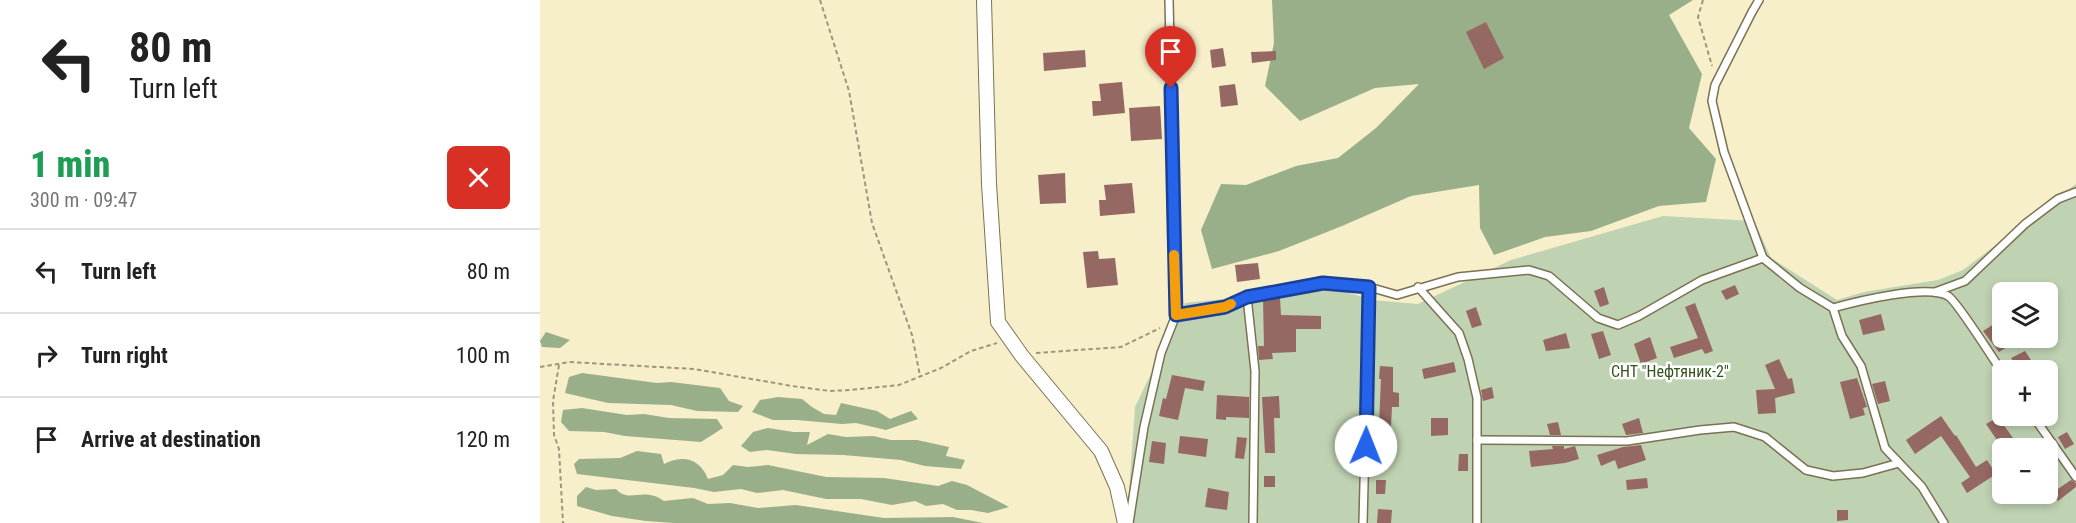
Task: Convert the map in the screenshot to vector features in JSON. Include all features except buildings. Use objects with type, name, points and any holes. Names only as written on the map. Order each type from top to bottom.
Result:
[{"type":"street","points":[[984,0],[989,184],[998,322],[1022,357],[1101,451],[1117,487],[1127,523]]},
{"type":"lane","points":[[1127,523],[1156,374],[1161,353],[1176,315],[1169,0]]},
{"type":"lane","points":[[1759,0],[1717,82],[1712,101],[1724,152],[1763,258],[1800,288],[1833,308],[1842,336],[1861,366],[1886,448],[1922,487],[1941,523]]},
{"type":"lane","points":[[1833,308],[1868,299],[1935,292],[1965,281],[2025,224],[2058,199],[2076,192]]},
{"type":"lane","points":[[1176,315],[1225,307],[1247,297],[1323,283],[1369,287],[1397,295],[1458,277],[1528,270],[1549,276],[1598,318],[1618,324],[1639,316],[1702,280],[1763,258]]},
{"type":"lane","points":[[1363,523],[1369,287]]},
{"type":"lane","points":[[1418,287],[1459,333],[1468,360],[1476,398],[1477,523]]},
{"type":"lane","points":[[1935,292],[1950,296],[1994,360]]},
{"type":"lane","points":[[1247,297],[1255,371],[1253,523]]},
{"type":"lane","points":[[2040,426],[2076,477]]},
{"type":"lane","points":[[1477,440],[1627,441],[1734,427],[1765,437],[1806,470],[1833,476],[1863,473],[1899,463]]},
{"type":"path","points":[[820,0],[849,91],[872,223],[912,335],[920,376]]},
{"type":"path","points":[[1703,0],[1698,17],[1717,82]]},
{"type":"path","points":[[1022,357],[1036,353],[1121,347],[1157,331],[1176,315]]},
{"type":"path","points":[[540,367],[568,362],[694,369],[830,391],[867,389],[899,384],[941,368],[971,351],[1010,339]]},
{"type":"path","points":[[559,364],[553,400],[554,435],[559,449],[562,523]]},
{"type":"green space","points":[[1272,0],[1693,0],[1669,15],[1702,74],[1689,128],[1716,159],[1706,202],[1659,206],[1591,231],[1545,237],[1494,255],[1480,228],[1479,185],[1411,196],[1279,251],[1212,269],[1201,230],[1221,184],[1246,185],[1296,166],[1338,158],[1376,128],[1419,84],[1375,88],[1300,121],[1265,86],[1274,43]]},
{"type":"green space","name":"СНТ \"Нефтяник-2\"","points":[[2076,184],[2076,523],[1131,523],[1129,493],[1135,407],[1185,303],[1335,288],[1371,300],[1418,304],[1511,260],[1663,216],[1754,221],[1771,258],[1837,300],[1864,292],[1938,280],[1963,270]]},
{"type":"green space","points":[[546,332],[570,340],[560,348],[542,347],[540,341]]},
{"type":"green space","points":[[582,373],[657,383],[671,382],[720,388],[729,401],[743,406],[738,412],[697,411],[671,405],[608,403],[565,393],[569,377]]},
{"type":"green space","points":[[778,397],[802,399],[824,414],[836,415],[841,403],[877,411],[890,419],[911,411],[918,419],[886,430],[856,423],[773,420],[752,412],[760,400]]},
{"type":"green space","points":[[582,408],[627,415],[717,419],[723,428],[701,442],[625,436],[604,432],[569,431],[561,422],[563,410]]},
{"type":"green space","points":[[768,428],[810,432],[807,445],[828,434],[917,440],[949,447],[946,456],[965,460],[961,469],[925,466],[901,460],[843,455],[796,454],[767,450],[750,452],[741,446],[753,432]]},
{"type":"green space","points":[[637,451],[661,454],[664,464],[678,459],[690,460],[701,467],[708,479],[723,475],[733,465],[748,467],[768,465],[826,477],[884,478],[938,486],[952,481],[967,485],[1009,507],[988,513],[957,510],[943,504],[926,506],[915,501],[892,505],[861,499],[826,499],[783,490],[757,493],[741,489],[714,492],[577,474],[574,464],[579,459],[620,458]]},
{"type":"green space","points":[[586,487],[596,490],[616,489],[626,495],[649,495],[664,501],[693,498],[708,504],[730,503],[758,508],[796,505],[884,518],[953,517],[983,523],[674,523],[646,521],[612,516],[577,506],[577,496]]},
{"type":"slow traffic","points":[[1174,255],[1176,315],[1231,304]]},
{"type":"route","points":[[1171,88],[1176,315],[1225,307],[1247,297],[1323,283],[1369,287],[1366,446]]}]
